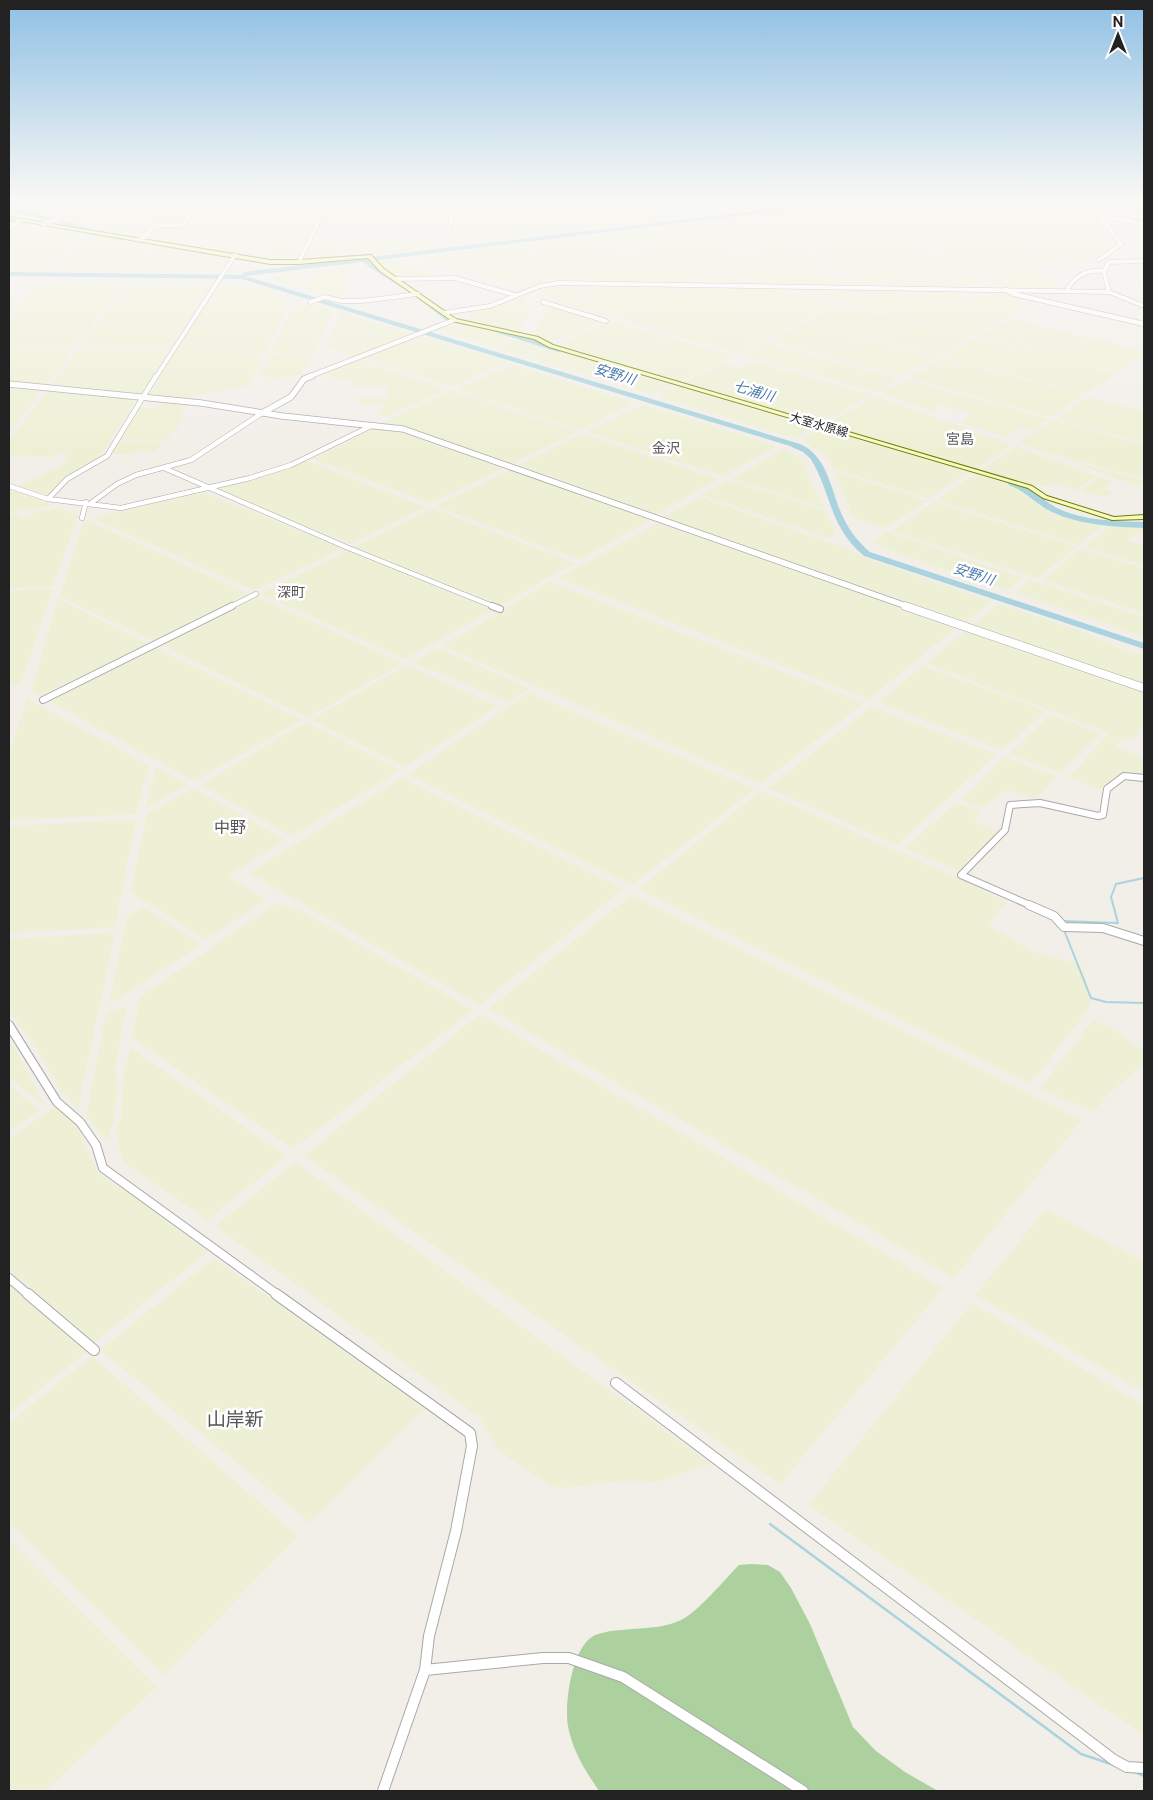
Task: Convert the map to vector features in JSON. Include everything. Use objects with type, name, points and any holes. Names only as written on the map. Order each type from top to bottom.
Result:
[{"type":"main road","name":"大室水原線","points":[[403,284],[454,320],[536,338],[551,346],[1030,487],[1045,497],[1114,519],[1144,518]]},
{"type":"street","points":[[48,499],[67,480],[107,456],[214,284]]},
{"type":"street","points":[[476,284],[515,294]]},
{"type":"street","points":[[444,313],[490,306],[515,294],[553,284]]},
{"type":"street","points":[[624,284],[1109,292],[1132,303],[1144,306]]},
{"type":"street","points":[[1068,288],[1070,284]]},
{"type":"street","points":[[1107,284],[1109,292]]},
{"type":"street","points":[[1006,290],[1014,294],[1144,324]]},
{"type":"street","points":[[312,302],[323,298],[362,301],[418,294]]},
{"type":"street","points":[[543,302],[606,321]]},
{"type":"street","points":[[82,518],[88,503],[117,484],[136,475],[191,460],[262,413],[291,397],[304,379],[454,320]]},
{"type":"street","points":[[9,384],[143,396],[262,413],[376,424],[410,432],[1144,688]]},
{"type":"street","points":[[9,486],[48,499],[121,508],[250,478],[291,465],[376,424]]},
{"type":"street","points":[[164,468],[205,488],[500,609]]},
{"type":"street","points":[[43,700],[256,594]]},
{"type":"street","points":[[1144,778],[1124,776],[1107,789],[1103,815],[1098,816],[1040,803],[1010,805],[1005,830],[961,875],[1054,916],[1064,927],[1103,928],[1144,941]]},
{"type":"street","points":[[9,1025],[57,1102],[80,1122],[96,1145],[103,1168],[470,1433],[472,1446],[456,1531],[429,1636],[426,1670],[383,1791]]},
{"type":"street","points":[[9,1278],[94,1350]]},
{"type":"street","points":[[616,1383],[1114,1760],[1127,1766],[1144,1768]]},
{"type":"street","points":[[426,1670],[543,1658],[561,1657],[577,1660],[623,1677],[803,1791]]},
{"type":"green space","points":[[41,284],[123,285],[114,296],[32,295]]},
{"type":"green space","points":[[288,284],[300,284],[298,287]]},
{"type":"green space","points":[[305,284],[346,284],[339,299],[303,288]]},
{"type":"green space","points":[[513,284],[539,284],[528,288]]},
{"type":"green space","points":[[563,284],[661,286],[674,289],[602,296]]},
{"type":"green space","points":[[695,284],[757,284],[761,285]]},
{"type":"green space","points":[[766,284],[866,284],[874,286]]},
{"type":"green space","points":[[887,284],[978,284],[948,288],[879,285]]},
{"type":"green space","points":[[993,284],[1022,284],[998,287]]},
{"type":"green space","points":[[1031,284],[1058,284],[1065,290],[1001,288]]},
{"type":"green space","points":[[128,285],[211,286],[203,297],[121,296]]},
{"type":"green space","points":[[554,285],[597,297],[552,301],[551,297],[535,290]]},
{"type":"green space","points":[[215,286],[256,287],[292,298],[209,297]]},
{"type":"green space","points":[[710,286],[770,287],[838,304],[802,321],[683,289]]},
{"type":"green space","points":[[782,287],[868,289],[841,302]]},
{"type":"green space","points":[[873,289],[887,289],[1006,318],[974,336],[845,303]]},
{"type":"green space","points":[[674,290],[639,306],[606,297]]},
{"type":"green space","points":[[679,290],[801,322],[764,340],[642,307]]},
{"type":"green space","points":[[899,290],[955,290],[966,298],[943,301]]},
{"type":"green space","points":[[1005,293],[1028,306],[1008,317],[946,302]]},
{"type":"green space","points":[[30,296],[114,298],[73,349],[9,348],[9,320]]},
{"type":"green space","points":[[518,296],[527,299],[521,303],[531,306],[519,332],[462,320],[472,318],[467,311]]},
{"type":"green space","points":[[119,298],[203,299],[169,350],[78,349]]},
{"type":"green space","points":[[600,298],[636,307],[610,317],[557,302]]},
{"type":"green space","points":[[208,299],[291,300],[266,352],[174,351]]},
{"type":"green space","points":[[294,305],[317,305],[333,310],[315,353],[270,352]]},
{"type":"green space","points":[[842,305],[971,337],[940,356],[807,322]]},
{"type":"green space","points":[[549,306],[603,321],[550,343],[533,336]]},
{"type":"green space","points":[[639,307],[763,341],[737,353],[615,318]]},
{"type":"green space","points":[[340,312],[412,334],[356,357],[326,347]]},
{"type":"green space","points":[[1011,319],[1144,351],[1144,355],[1119,372],[979,337]]},
{"type":"green space","points":[[609,321],[733,356],[679,382],[555,346]]},
{"type":"green space","points":[[804,323],[936,357],[902,376],[769,341]]},
{"type":"green space","points":[[468,324],[512,337],[490,345],[434,329],[445,325],[458,328]]},
{"type":"green space","points":[[418,336],[506,362],[451,387],[382,363],[361,358]]},
{"type":"green space","points":[[977,338],[1116,373],[1085,394],[945,357]]},
{"type":"green space","points":[[517,340],[544,347],[522,355],[497,348]]},
{"type":"green space","points":[[765,343],[899,379],[877,392],[742,354]]},
{"type":"green space","points":[[548,348],[672,385],[651,394],[528,357]]},
{"type":"green space","points":[[9,350],[72,351],[45,386],[9,383]]},
{"type":"green space","points":[[78,351],[168,352],[155,371],[151,385],[142,395],[51,386]]},
{"type":"green space","points":[[174,352],[264,354],[248,386],[197,395],[191,400],[147,396],[155,386],[160,372]]},
{"type":"green space","points":[[269,354],[314,354],[301,376],[276,378],[258,375]]},
{"type":"green space","points":[[942,358],[1083,395],[1051,417],[908,378]]},
{"type":"green space","points":[[358,360],[368,362],[363,366],[379,366],[447,389],[387,417],[379,415],[385,405],[359,404],[358,401],[361,397],[385,398],[390,389],[387,386],[348,386],[353,381],[323,374]]},
{"type":"green space","points":[[751,361],[871,395],[820,424],[683,383],[725,363],[739,367]]},
{"type":"green space","points":[[513,365],[634,403],[580,430],[455,389]]},
{"type":"green space","points":[[906,380],[1049,419],[1034,430],[1022,427],[1004,437],[960,422],[972,414],[941,405],[931,411],[881,393]]},
{"type":"green space","points":[[9,386],[43,389],[9,433]]},
{"type":"green space","points":[[677,386],[815,427],[794,438],[657,396]]},
{"type":"green space","points":[[48,390],[138,398],[97,461],[64,478],[47,497],[19,486],[60,467],[67,458],[65,453],[57,453],[52,457],[9,455],[9,441]]},
{"type":"green space","points":[[450,390],[577,432],[510,464],[400,426],[384,423]]},
{"type":"green space","points":[[875,396],[1011,445],[975,470],[825,426]]},
{"type":"green space","points":[[1087,397],[1144,411],[1144,442],[1057,419]]},
{"type":"green space","points":[[161,400],[189,403],[178,419],[185,420],[163,441],[115,440],[136,408],[156,408]]},
{"type":"green space","points":[[643,405],[777,446],[723,476],[586,432]]},
{"type":"green space","points":[[1054,420],[1144,445],[1144,479],[1054,455],[1019,443]]},
{"type":"green space","points":[[376,427],[390,429],[505,468],[430,503],[313,459]]},
{"type":"green space","points":[[820,428],[970,472],[928,498],[833,468],[825,455],[801,440]]},
{"type":"green space","points":[[583,434],[718,479],[655,515],[518,466]]},
{"type":"green space","points":[[114,442],[163,443],[153,452],[137,451],[134,455],[108,453]]},
{"type":"green space","points":[[1015,447],[1096,476],[1077,490],[1058,484],[1038,487],[979,471]]},
{"type":"green space","points":[[784,449],[800,459],[824,508],[732,479]]},
{"type":"green space","points":[[1061,458],[1144,481],[1144,486],[1141,487]]},
{"type":"green space","points":[[307,461],[426,507],[350,544],[215,489],[265,477]]},
{"type":"green space","points":[[510,470],[651,519],[579,560],[435,506]]},
{"type":"green space","points":[[834,471],[928,501],[886,528],[854,518]]},
{"type":"green space","points":[[975,474],[1025,489],[1020,493],[1045,499],[1036,506],[1052,510],[1049,513],[1055,515],[1058,512],[1092,523],[1098,520],[1109,520],[1079,545],[937,500]]},
{"type":"green space","points":[[1099,477],[1112,481],[1104,489],[1113,492],[1106,497],[1080,491]]},
{"type":"green space","points":[[728,480],[826,511],[835,533],[828,538],[702,495]]},
{"type":"green space","points":[[9,488],[42,500],[54,506],[9,512]]},
{"type":"green space","points":[[204,492],[342,548],[254,591],[93,518]]},
{"type":"green space","points":[[700,497],[992,602],[966,622],[662,518]]},
{"type":"green space","points":[[934,502],[1077,547],[1037,578],[892,531]]},
{"type":"green space","points":[[59,508],[78,516],[53,586],[9,588],[9,515],[21,513],[19,518],[29,519],[33,512]]},
{"type":"green space","points":[[432,508],[575,563],[497,607],[352,548]]},
{"type":"green space","points":[[84,520],[249,594],[153,641],[60,596]]},
{"type":"green space","points":[[1144,522],[1144,533],[1138,531],[1128,540],[1140,544],[1144,549],[1144,565],[1085,547],[1113,524],[1123,526]]},
{"type":"green space","points":[[659,523],[957,627],[869,699],[558,578]]},
{"type":"green space","points":[[887,532],[1023,578],[1006,590],[896,553],[873,542]]},
{"type":"green space","points":[[1080,549],[1144,568],[1144,613],[1043,580]]},
{"type":"green space","points":[[349,550],[493,610],[405,659],[260,593]]},
{"type":"green space","points":[[1031,580],[1144,617],[1144,637],[1014,592]]},
{"type":"green space","points":[[550,582],[864,703],[760,784],[443,646]]},
{"type":"green space","points":[[53,589],[20,685],[9,685],[9,591]]},
{"type":"green space","points":[[255,596],[403,663],[307,718],[160,644]]},
{"type":"green space","points":[[58,599],[148,644],[39,696],[31,690]]},
{"type":"green space","points":[[999,604],[1081,631],[1119,648],[1144,655],[1144,685],[972,625]]},
{"type":"green space","points":[[969,629],[1144,691],[1144,729],[1140,729],[1137,732],[1138,736],[1124,739],[1114,746],[1144,759],[1144,776],[1123,773],[1100,790],[1069,777],[1109,733],[926,663]]},
{"type":"green space","points":[[153,647],[302,720],[194,781],[47,700]]},
{"type":"green space","points":[[437,648],[530,688],[509,702],[412,662]]},
{"type":"green space","points":[[407,665],[498,706],[404,767],[311,720]]},
{"type":"green space","points":[[923,666],[1046,711],[1002,750],[878,702]]},
{"type":"green space","points":[[529,693],[755,789],[632,885],[408,774]]},
{"type":"green space","points":[[27,699],[149,765],[136,814],[9,820],[9,753]]},
{"type":"green space","points":[[871,707],[996,754],[897,845],[768,788]]},
{"type":"green space","points":[[1051,715],[1101,733],[1060,773],[1009,754]]},
{"type":"green space","points":[[305,722],[400,770],[292,836],[201,785]]},
{"type":"green space","points":[[1005,757],[1057,777],[1035,799],[1006,790],[982,808],[961,800]]},
{"type":"green space","points":[[156,768],[188,785],[146,808]]},
{"type":"green space","points":[[401,778],[623,889],[479,1005],[249,873]]},
{"type":"green space","points":[[193,788],[285,840],[228,876],[266,900],[206,939],[130,892],[147,814]]},
{"type":"green space","points":[[761,791],[956,877],[1006,902],[988,925],[1030,950],[1083,966],[1091,1002],[1083,1016],[1030,1084],[639,889]]},
{"type":"green space","points":[[957,802],[981,812],[973,821],[1000,832],[959,871],[905,848]]},
{"type":"green space","points":[[136,820],[115,927],[9,933],[9,826]]},
{"type":"green space","points":[[632,895],[1082,1120],[954,1278],[489,1009]]},
{"type":"green space","points":[[277,903],[299,910],[473,1010],[293,1149],[131,1037],[141,996]]},
{"type":"green space","points":[[143,906],[201,945],[109,1004],[127,916]]},
{"type":"green space","points":[[115,933],[78,1108],[59,1088],[33,1042],[9,1010],[9,939]]},
{"type":"green space","points":[[126,1009],[116,1062],[117,1090],[115,1115],[109,1138],[105,1138],[86,1116],[106,1013],[109,1010]]},
{"type":"green space","points":[[480,1014],[943,1288],[780,1484],[304,1156]]},
{"type":"green space","points":[[1093,1020],[1116,1031],[1144,1051],[1144,1064],[1111,1092],[1093,1112],[1040,1088]]},
{"type":"green space","points":[[9,1041],[15,1048],[44,1105],[9,1078]]},
{"type":"green space","points":[[131,1048],[286,1156],[207,1220],[122,1161],[116,1132],[121,1117],[124,1070]]},
{"type":"green space","points":[[9,1086],[40,1110],[9,1131]]},
{"type":"green space","points":[[56,1106],[76,1125],[99,1174],[141,1201],[208,1252],[95,1342],[9,1270],[9,1139]]},
{"type":"green space","points":[[295,1162],[711,1464],[657,1482],[621,1481],[562,1488],[550,1486],[498,1451],[481,1419],[215,1226]]},
{"type":"green space","points":[[1046,1209],[1144,1262],[1144,1392],[975,1295]]},
{"type":"green space","points":[[214,1258],[425,1409],[310,1523],[100,1350]]},
{"type":"green space","points":[[9,1282],[89,1350],[9,1414]]},
{"type":"green space","points":[[972,1303],[1144,1405],[1144,1735],[808,1505]]},
{"type":"green space","points":[[92,1356],[298,1536],[164,1675],[9,1523],[9,1423]]},
{"type":"green space","points":[[9,1541],[157,1687],[45,1791],[9,1791]]},
{"type":"green space","points":[[739,1565],[768,1565],[780,1572],[791,1588],[810,1624],[853,1727],[876,1751],[905,1772],[938,1791],[599,1791],[576,1752],[568,1726],[567,1703],[569,1689],[576,1660],[582,1648],[589,1639],[598,1634],[619,1630],[651,1628],[681,1620],[703,1603]]},
{"type":"waterway","name":"安野川","points":[[265,284],[793,444],[806,450],[816,461],[842,524],[853,541],[867,554],[1144,646]]},
{"type":"waterway","name":"七浦川","points":[[399,284],[449,320],[465,322]]},
{"type":"waterway","name":"七浦川","points":[[485,327],[561,350]]},
{"type":"waterway","name":"七浦川","points":[[1012,483],[1031,492],[1049,507],[1066,514],[1099,522],[1144,525]]},
{"type":"waterway","points":[[1063,921],[1118,923],[1111,897],[1116,884],[1144,878]]},
{"type":"waterway","points":[[1064,930],[1091,998],[1106,1002],[1144,1003]]},
{"type":"waterway","points":[[770,1524],[1081,1754],[1114,1765]]},
{"type":"waterway","points":[[1135,1772],[1144,1776]]},
{"type":"district","name":"宮島","points":[[960,439]]},
{"type":"district","name":"金沢","points":[[666,448]]},
{"type":"district","name":"深町","points":[[291,592]]},
{"type":"district","name":"中野","points":[[230,827]]},
{"type":"district","name":"山岸新","points":[[235,1419]]}]
